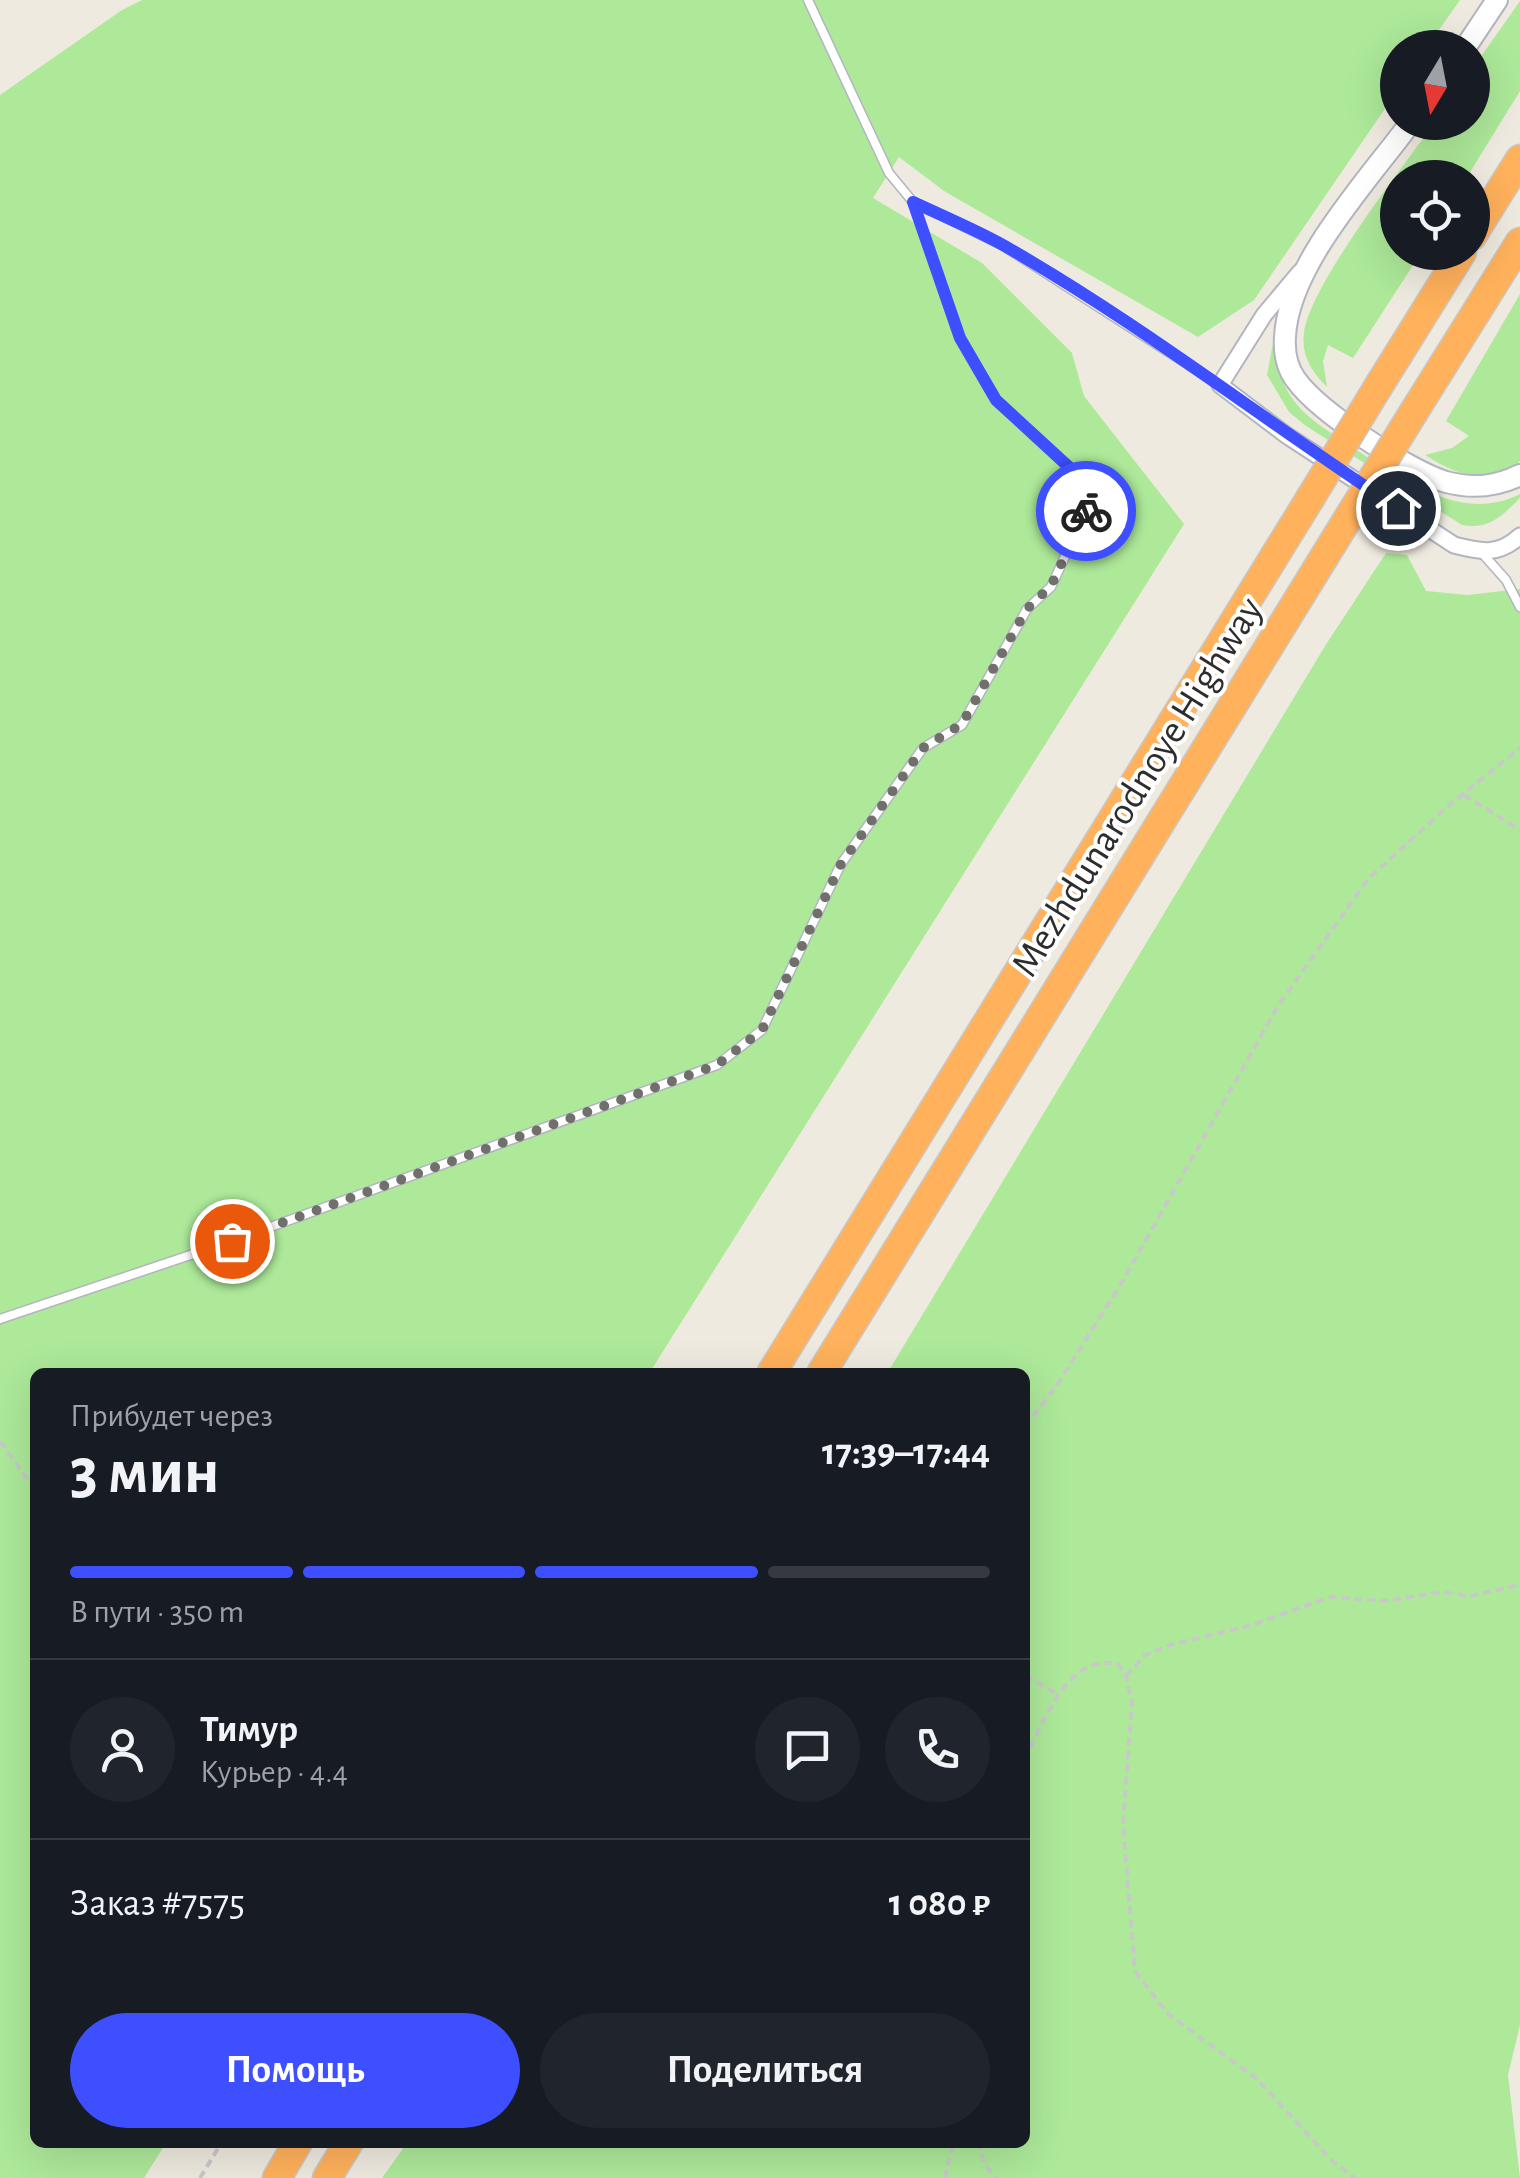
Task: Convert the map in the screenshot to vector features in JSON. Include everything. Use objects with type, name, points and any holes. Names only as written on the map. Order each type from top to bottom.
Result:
[{"type":"highway","points":[[1490,207],[1520,159]]},
{"type":"highway","name":"Mezhdunarodnoye Highway","points":[[824,1368],[1520,242]]},
{"type":"highway","name":"Mezhdunarodnoye Highway","points":[[774,1368],[1451,270]]},
{"type":"highway","points":[[276,2178],[294,2148]]},
{"type":"highway","points":[[327,2178],[345,2148]]},
{"type":"street","points":[[1477,30],[1497,0]]},
{"type":"street","points":[[1398,140],[1316,253],[1264,315],[1220,385],[1286,435],[1454,545],[1482,552],[1506,548],[1520,536]]},
{"type":"street","points":[[1316,253],[1293,302],[1284,334],[1285,357],[1295,379],[1318,404],[1415,470],[1446,482],[1474,486],[1501,484],[1520,475]]},
{"type":"lane","points":[[0,1319],[232,1241],[717,1065],[762,1030],[841,864],[923,748],[962,724],[1027,609],[1051,586],[1095,491],[996,400],[960,338],[913,202],[889,172],[808,0]]},
{"type":"lane","points":[[913,202],[1002,245],[1220,385]]},
{"type":"lane","points":[[1482,552],[1506,580],[1520,607]]},
{"type":"path","points":[[1030,1419],[1121,1284],[1278,1006],[1368,879],[1462,794],[1520,748]]},
{"type":"path","points":[[1462,794],[1520,830]]},
{"type":"path","points":[[0,1442],[30,1483]]},
{"type":"path","points":[[1126,1676],[1145,1655],[1170,1645],[1252,1625],[1330,1597],[1385,1601],[1442,1592],[1470,1596],[1520,1586]]},
{"type":"path","points":[[1030,1748],[1058,1694],[1090,1664],[1118,1664],[1126,1676],[1132,1716],[1123,1826],[1135,1971],[1168,2014],[1257,2079],[1332,2160],[1354,2178]]},
{"type":"path","points":[[1030,1679],[1058,1694]]},
{"type":"path","points":[[200,2178],[218,2148]]},
{"type":"path","points":[[945,2178],[952,2148]]},
{"type":"path","points":[[980,2148],[996,2178]]},
{"type":"green space","points":[[142,0],[1460,0],[1439,30],[1380,30],[1380,116],[1254,300],[1198,337],[944,191],[899,157],[873,198],[982,263],[1072,353],[1084,396],[1184,524],[653,1368],[30,1368],[30,2148],[163,2148],[144,2178],[0,2178],[0,95]]},
{"type":"green space","points":[[1520,1],[1520,91],[1490,140],[1490,44]]},
{"type":"green space","points":[[1422,140],[1490,140],[1477,160],[1407,160]]},
{"type":"green space","points":[[1380,198],[1380,270],[1410,270],[1353,358],[1328,345],[1323,361],[1327,387],[1309,363],[1304,333],[1322,286]]},
{"type":"green space","points":[[1520,294],[1520,461],[1497,475],[1461,473],[1425,455],[1452,448],[1469,436],[1446,421]]},
{"type":"green space","points":[[1273,343],[1283,381],[1300,408],[1392,473],[1455,501],[1498,502],[1520,494],[1520,498],[1487,523],[1462,525],[1289,412],[1267,375]]},
{"type":"green space","points":[[1386,553],[1407,555],[1426,591],[1467,595],[1520,589],[1520,2025],[1508,2075],[1520,2178],[382,2178],[403,2148],[1030,2148],[1030,1368],[890,1368],[1325,646]]},
{"type":"way so far","points":[[232,1241],[717,1065],[762,1030],[841,864],[923,748],[962,724],[1027,609],[1051,586],[1086,511]]},
{"type":"route","points":[[1086,511],[1095,491],[996,400],[960,338],[913,202],[1002,245],[1220,385],[1286,435],[1398,508]]}]
